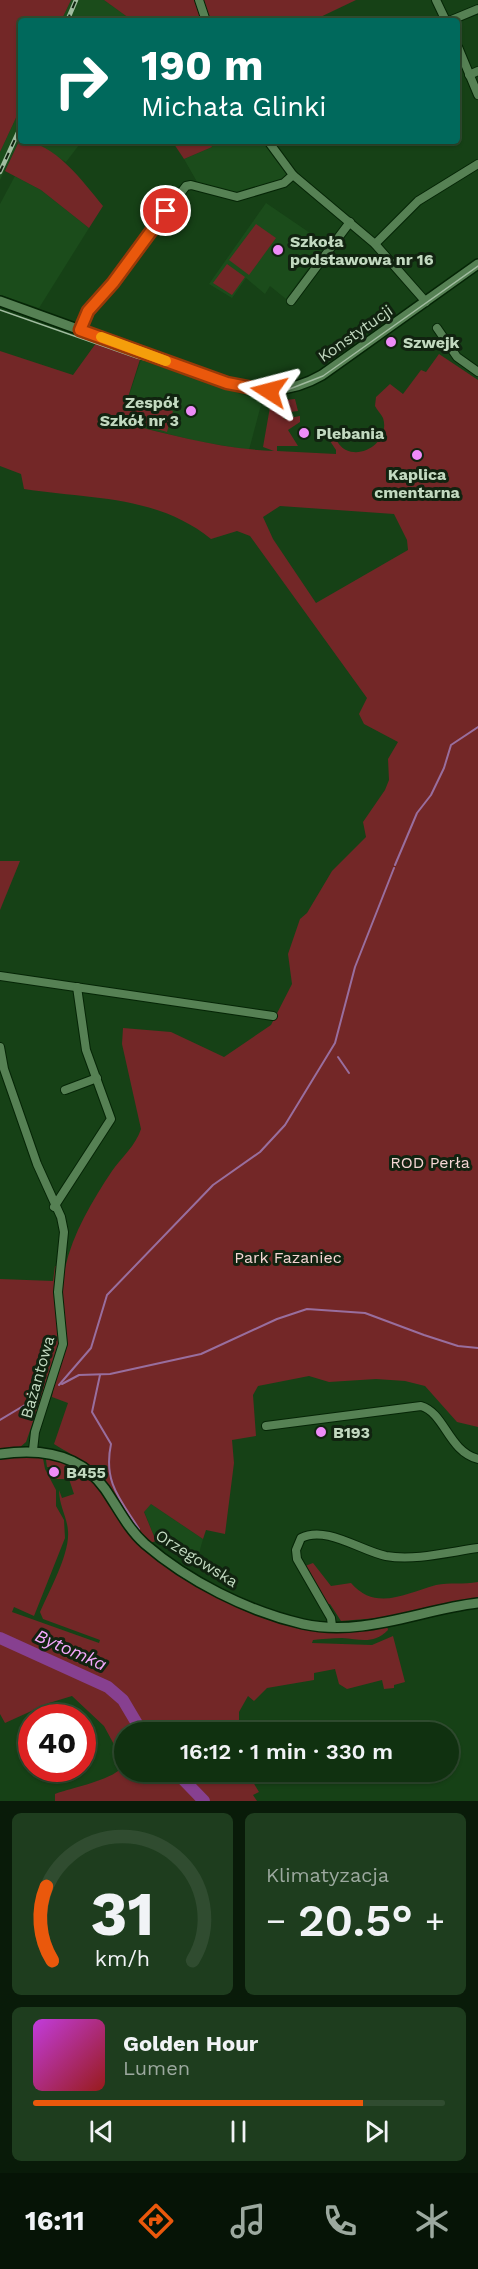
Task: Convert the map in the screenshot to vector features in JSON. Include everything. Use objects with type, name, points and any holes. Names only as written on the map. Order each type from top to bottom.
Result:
[{"type":"street","points":[[198,0],[205,18]]},
{"type":"street","points":[[436,0],[445,18]]},
{"type":"street","points":[[455,18],[478,9]]},
{"type":"street","points":[[460,53],[478,95]]},
{"type":"street","points":[[469,75],[478,71]]},
{"type":"street","points":[[270,144],[293,175],[375,244],[426,302]]},
{"type":"street","points":[[375,244],[427,194],[478,164]]},
{"type":"street","points":[[80,330],[88,311],[113,283],[186,186],[191,184],[237,197],[284,183],[293,175]]},
{"type":"street","points":[[291,301],[350,222]]},
{"type":"street","name":"Konstytucji","points":[[0,302],[227,383],[249,389],[274,391],[316,378],[478,264]]},
{"type":"street","points":[[437,328],[457,357],[478,372]]},
{"type":"street","points":[[0,976],[273,1016]]},
{"type":"street","points":[[54,1207],[111,1119],[86,1050],[77,987]]},
{"type":"street","name":"Bażantowa","points":[[0,1047],[4,1069],[54,1207],[61,1218],[64,1232],[58,1292],[64,1335],[56,1373],[35,1432],[33,1449]]},
{"type":"street","points":[[65,1090],[97,1078]]},
{"type":"street","points":[[266,1426],[421,1406],[430,1411],[457,1447],[478,1459]]},
{"type":"street","name":"Orzegowska","points":[[5,1453],[33,1449],[54,1453],[84,1468],[101,1484],[131,1530],[142,1541],[202,1583],[238,1601],[301,1623],[332,1626],[387,1623],[478,1603]]},
{"type":"street","points":[[332,1626],[331,1618],[297,1559],[296,1550],[302,1538],[315,1534],[323,1535],[375,1553],[400,1558],[478,1548]]},
{"type":"shaded area","points":[[71,0],[104,0],[129,18],[62,18]]},
{"type":"shaded area","points":[[18,113],[18,143],[0,180],[0,152]]},
{"type":"shaded area","points":[[33,144],[80,144],[66,162]]},
{"type":"shaded area","points":[[210,144],[270,144],[293,175],[284,183],[237,197],[200,187],[184,159],[212,147]]},
{"type":"shaded area","points":[[15,176],[41,190],[89,228],[39,308],[0,295],[0,204]]},
{"type":"shaded area","name":"Szkoła podstawowa nr 16","points":[[266,203],[310,233],[307,238],[322,249],[286,299],[270,286],[265,294],[246,278],[232,298],[209,284]]},
{"type":"shaded area","name":"Zespół Szkół nr 3","points":[[141,360],[262,401],[249,450],[196,441],[120,422]]},
{"type":"shaded area","points":[[151,1504],[203,1539],[198,1557],[156,1541],[144,1511]]},
{"type":"green space","points":[[0,0],[71,0],[62,18],[18,18],[18,113],[0,152]]},
{"type":"green space","points":[[104,0],[356,0],[318,18],[129,18]]},
{"type":"green space","points":[[18,143],[35,144],[45,148],[67,165],[103,206],[89,228],[41,190],[5,171]]},
{"type":"green space","points":[[174,144],[210,144],[212,147],[184,159]]},
{"type":"green space","points":[[256,224],[276,238],[249,275],[229,260]]},
{"type":"green space","points":[[227,264],[245,277],[232,295],[213,283]]},
{"type":"green space","points":[[99,339],[142,353],[124,410],[130,397],[173,411],[167,432],[121,418],[120,422],[216,444],[274,451],[263,447],[270,407],[274,401],[295,399],[298,411],[283,413],[284,419],[300,416],[300,422],[288,430],[298,446],[277,446],[277,451],[336,454],[328,438],[333,436],[342,448],[353,452],[361,452],[374,445],[383,433],[384,426],[383,418],[375,406],[376,397],[390,384],[403,394],[421,370],[426,372],[439,354],[478,380],[478,1427],[457,1422],[425,1386],[405,1381],[376,1379],[329,1382],[309,1376],[258,1386],[253,1395],[256,1436],[232,1440],[234,1463],[225,1534],[206,1530],[203,1539],[151,1504],[144,1512],[156,1541],[150,1543],[137,1529],[101,1477],[82,1461],[54,1444],[68,1403],[52,1397],[53,1389],[45,1387],[26,1442],[19,1448],[0,1450],[0,1279],[53,1281],[55,1266],[65,1268],[73,1242],[90,1206],[139,1135],[141,1129],[122,1044],[123,1028],[171,1032],[224,1057],[271,1025],[292,984],[288,954],[300,919],[307,913],[332,871],[366,837],[363,822],[385,790],[389,780],[388,759],[398,742],[364,724],[359,714],[367,698],[250,536],[237,531],[211,539],[168,514],[145,506],[24,489],[21,474],[0,466],[0,351],[73,375]],"holes":[[[280,506],[394,514],[407,540],[408,550],[316,603],[273,539],[263,517]]]},
{"type":"green space","points":[[0,861],[20,861],[0,910]]},
{"type":"green space","points":[[42,1453],[45,1469],[56,1490],[56,1506],[64,1520],[65,1538],[34,1616],[14,1607],[12,1612],[99,1643],[100,1640],[43,1619],[40,1612],[58,1572],[68,1540],[59,1490],[62,1498],[74,1494],[69,1479],[54,1479],[52,1476],[59,1474],[57,1468],[47,1467],[45,1453],[53,1454],[97,1481],[130,1530],[202,1584],[301,1625],[387,1626],[388,1630],[377,1638],[361,1640],[331,1638],[313,1640],[312,1643],[372,1645],[393,1636],[405,1682],[394,1685],[394,1688],[384,1689],[382,1680],[347,1689],[339,1684],[335,1669],[314,1673],[314,1680],[267,1688],[254,1701],[248,1696],[239,1712],[239,1722],[138,1722],[126,1702],[107,1684],[79,1668],[0,1636],[0,1457]]},
{"type":"green space","points":[[313,1563],[331,1586],[351,1583],[371,1597],[392,1598],[436,1585],[478,1582],[478,1600],[390,1617],[341,1621],[330,1604],[327,1605],[305,1566]]},
{"type":"green space","points":[[0,1639],[107,1687],[121,1699],[135,1722],[114,1722],[114,1744],[104,1726],[96,1718],[96,1704],[81,1704],[72,1696],[47,1704],[18,1704],[18,1717],[5,1723],[0,1714]]},
{"type":"green space","points":[[114,1774],[114,1782],[184,1782],[202,1801],[55,1801],[55,1794]]},
{"type":"green space","points":[[187,1782],[253,1782],[259,1792],[253,1795],[257,1801],[205,1801]]},
{"type":"waterway","points":[[395,865],[417,813],[431,795],[444,768],[451,745],[478,727]]},
{"type":"waterway","points":[[59,1385],[91,1348],[107,1295],[213,1185],[260,1152],[285,1125],[335,1043],[355,967],[394,868]]},
{"type":"waterway","points":[[338,1057],[349,1073]]},
{"type":"waterway","points":[[62,1384],[79,1375],[110,1374],[201,1354],[277,1319],[307,1309],[365,1313],[458,1346],[478,1348]]},
{"type":"waterway","points":[[100,1375],[92,1412],[111,1444],[109,1457],[111,1480],[139,1529]]},
{"type":"waterway","points":[[0,1420],[40,1396]]},
{"type":"waterway","name":"Bytomka","points":[[0,1638],[108,1687],[123,1700],[136,1722]]},
{"type":"waterway","name":"Bytomka","points":[[186,1782],[204,1801]]},
{"type":"tram line","points":[[0,310],[137,358],[194,372],[248,391],[274,393],[323,376],[478,266]]},
{"type":"railway","points":[[68,18],[76,0]]},
{"type":"railway","points":[[0,172],[18,133]]},
{"type":"slow traffic","points":[[101,337],[166,361]]},
{"type":"place","name":"Szkoła podstawowa nr 16","points":[[278,250]]},
{"type":"place","name":"Szwejk","points":[[391,342]]},
{"type":"place","name":"Zespół Szkół nr 3","points":[[191,411]]},
{"type":"place","name":"Plebania","points":[[304,433]]},
{"type":"place","name":"Kaplica cmentarna","points":[[417,455]]},
{"type":"place","name":"B193","points":[[321,1432]]},
{"type":"place","name":"B455","points":[[54,1472]]},
{"type":"route","points":[[166,211],[113,283],[88,311],[80,330],[227,383],[269,391]]},
{"type":"park label","name":"ROD Perła","points":[[430,1162]]},
{"type":"park label","name":"Park Fazaniec","points":[[288,1257]]}]
